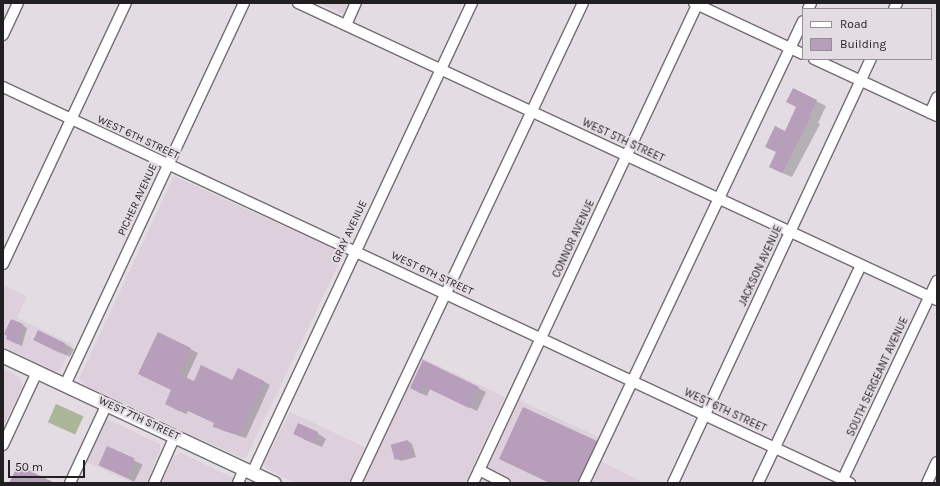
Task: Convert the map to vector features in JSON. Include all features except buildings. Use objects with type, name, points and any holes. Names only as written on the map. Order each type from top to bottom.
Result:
[{"type":"main road","name":"WEST 7TH STREET","points":[[3,356],[274,483]]},
{"type":"street","points":[[3,35],[18,3]]},
{"type":"street","points":[[3,264],[70,119],[126,3]]},
{"type":"street","name":"PICHER AVENUE","points":[[65,385],[244,3]]},
{"type":"street","name":"WEST 5TH STREET","points":[[298,3],[933,298]]},
{"type":"street","points":[[346,25],[356,3]]},
{"type":"street","name":"GRAY AVENUE","points":[[238,483],[248,471],[355,251],[472,3]]},
{"type":"street","points":[[356,483],[583,3]]},
{"type":"street","points":[[696,4],[802,54]]},
{"type":"street","name":"CONNOR AVENUE","points":[[473,483],[696,4]]},
{"type":"street","points":[[584,483],[802,23]]},
{"type":"street","points":[[816,60],[933,115],[937,97]]},
{"type":"street","name":"JACKSON AVENUE","points":[[673,483],[871,60]]},
{"type":"street","name":"WEST 6TH STREET","points":[[3,87],[168,165],[541,337],[774,447],[844,482]]},
{"type":"street","points":[[758,483],[861,264]]},
{"type":"street","name":"SOUTH SERGEANT AVENUE","points":[[844,482],[933,298],[937,281]]},
{"type":"street","points":[[3,445],[37,372]]},
{"type":"street","points":[[70,483],[107,404]]},
{"type":"street","points":[[154,483],[175,436]]},
{"type":"street","points":[[927,483],[937,462]]},
{"type":"street","points":[[479,470],[505,483]]},
{"type":"shaded area","points":[[319,3],[361,3],[353,19]]},
{"type":"shaded area","points":[[174,176],[338,251],[342,257],[246,458],[241,458],[83,384],[79,379]]},
{"type":"shaded area","points":[[3,285],[27,296],[17,318],[73,344],[60,370],[55,371],[3,347]]},
{"type":"shaded area","points":[[413,354],[505,397],[465,483],[295,483],[265,468],[264,463],[290,412],[369,449]]},
{"type":"shaded area","points":[[3,369],[19,377],[23,385],[3,428]]},
{"type":"shaded area","points":[[519,400],[609,442],[600,461],[645,483],[480,483]]},
{"type":"shaded area","points":[[98,415],[160,444],[160,450],[146,483],[132,483],[78,458]]},
{"type":"shaded area","points":[[180,453],[244,483],[161,483],[174,456]]},
{"type":"green space","points":[[56,404],[83,416],[75,434],[48,422]]}]
